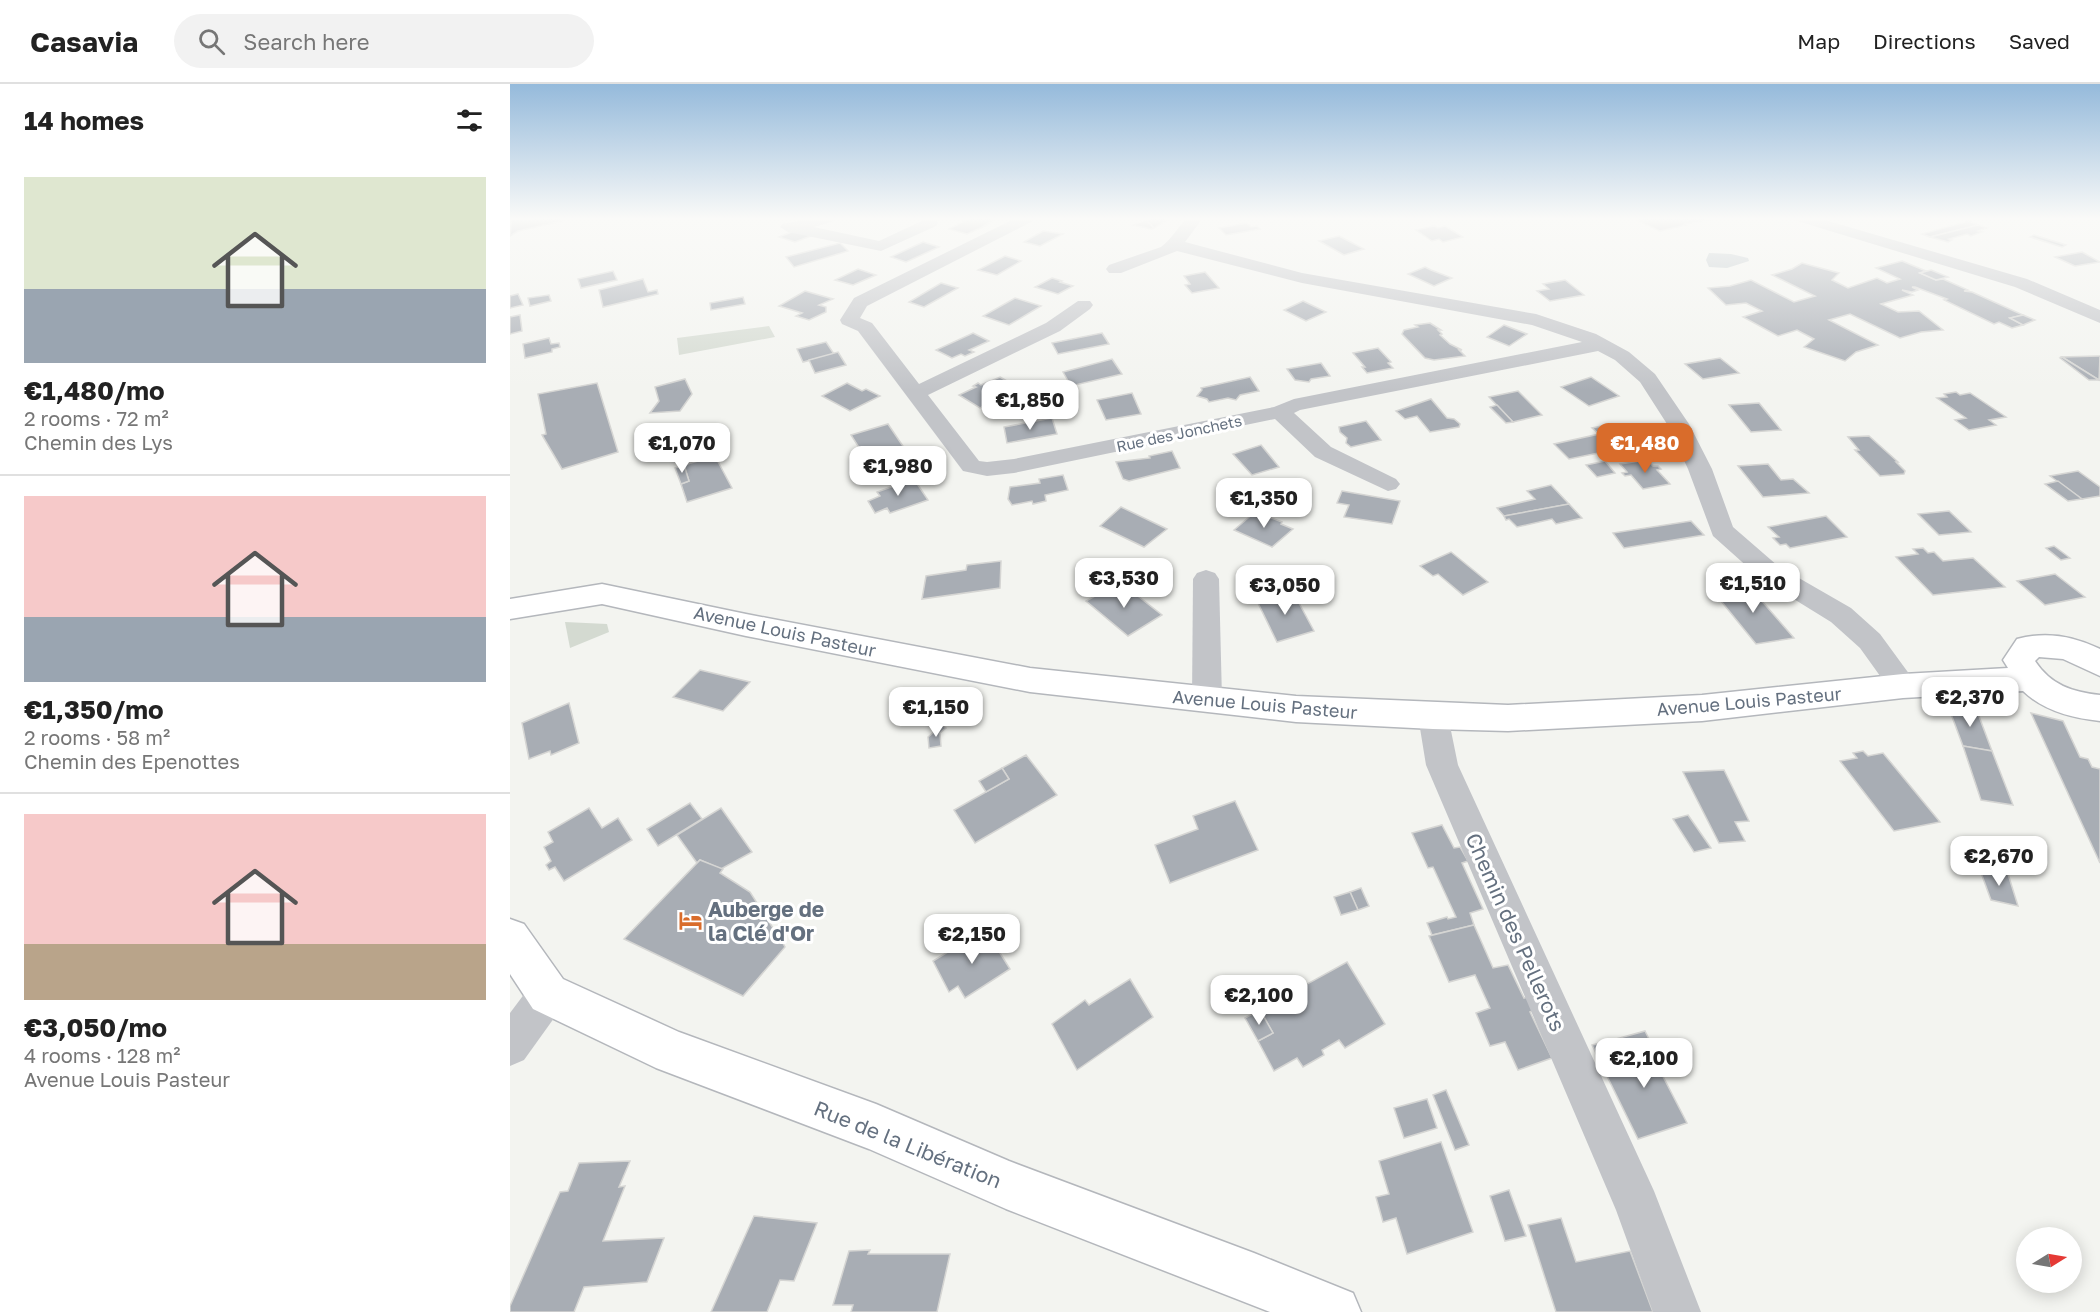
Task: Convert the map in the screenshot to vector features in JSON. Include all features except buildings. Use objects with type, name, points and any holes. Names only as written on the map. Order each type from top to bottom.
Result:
[{"type":"street","name":"Rue des Jonchets","points":[[907,275],[860,302],[849,320],[866,327],[971,466],[987,469],[1026,464],[1280,412],[1294,405],[1602,344]]},
{"type":"street","points":[[1291,275],[1557,325],[1602,344],[1622,356],[1648,378],[1664,400],[1700,469],[1722,530],[1769,572],[1841,615],[1870,641],[1903,686]]},
{"type":"street","points":[[1997,275],[2021,283],[2100,317]]},
{"type":"street","points":[[916,393],[1053,327],[1084,305]]},
{"type":"street","points":[[1280,412],[1323,452],[1388,484]]},
{"type":"street","points":[[1206,579],[1207,699]]},
{"type":"street","name":"Avenue Louis Pasteur","points":[[510,609],[602,594],[746,625],[1030,680],[1296,709],[1433,717],[1508,718],[1702,708],[1903,686],[2028,679]]},
{"type":"street","points":[[2100,664],[2080,652],[2050,644],[2028,647],[2019,660],[2028,679],[2049,695],[2076,706],[2100,708]]},
{"type":"street","name":"Chemin des Pellerots","points":[[1433,717],[1442,765],[1638,1207],[1677,1312]]},
{"type":"street","points":[[510,938],[548,994],[510,1046]]},
{"type":"street","name":"Rue de la Libération","points":[[548,994],[672,1052],[876,1128],[1006,1184],[1334,1312]]},
{"type":"shaded area","points":[[769,326],[775,337],[679,355],[677,338]]},
{"type":"shaded area","points":[[565,622],[607,624],[609,632],[570,648]]},
{"type":"place","name":"Auberge de la Clé d'Or","points":[[690,921]]}]
